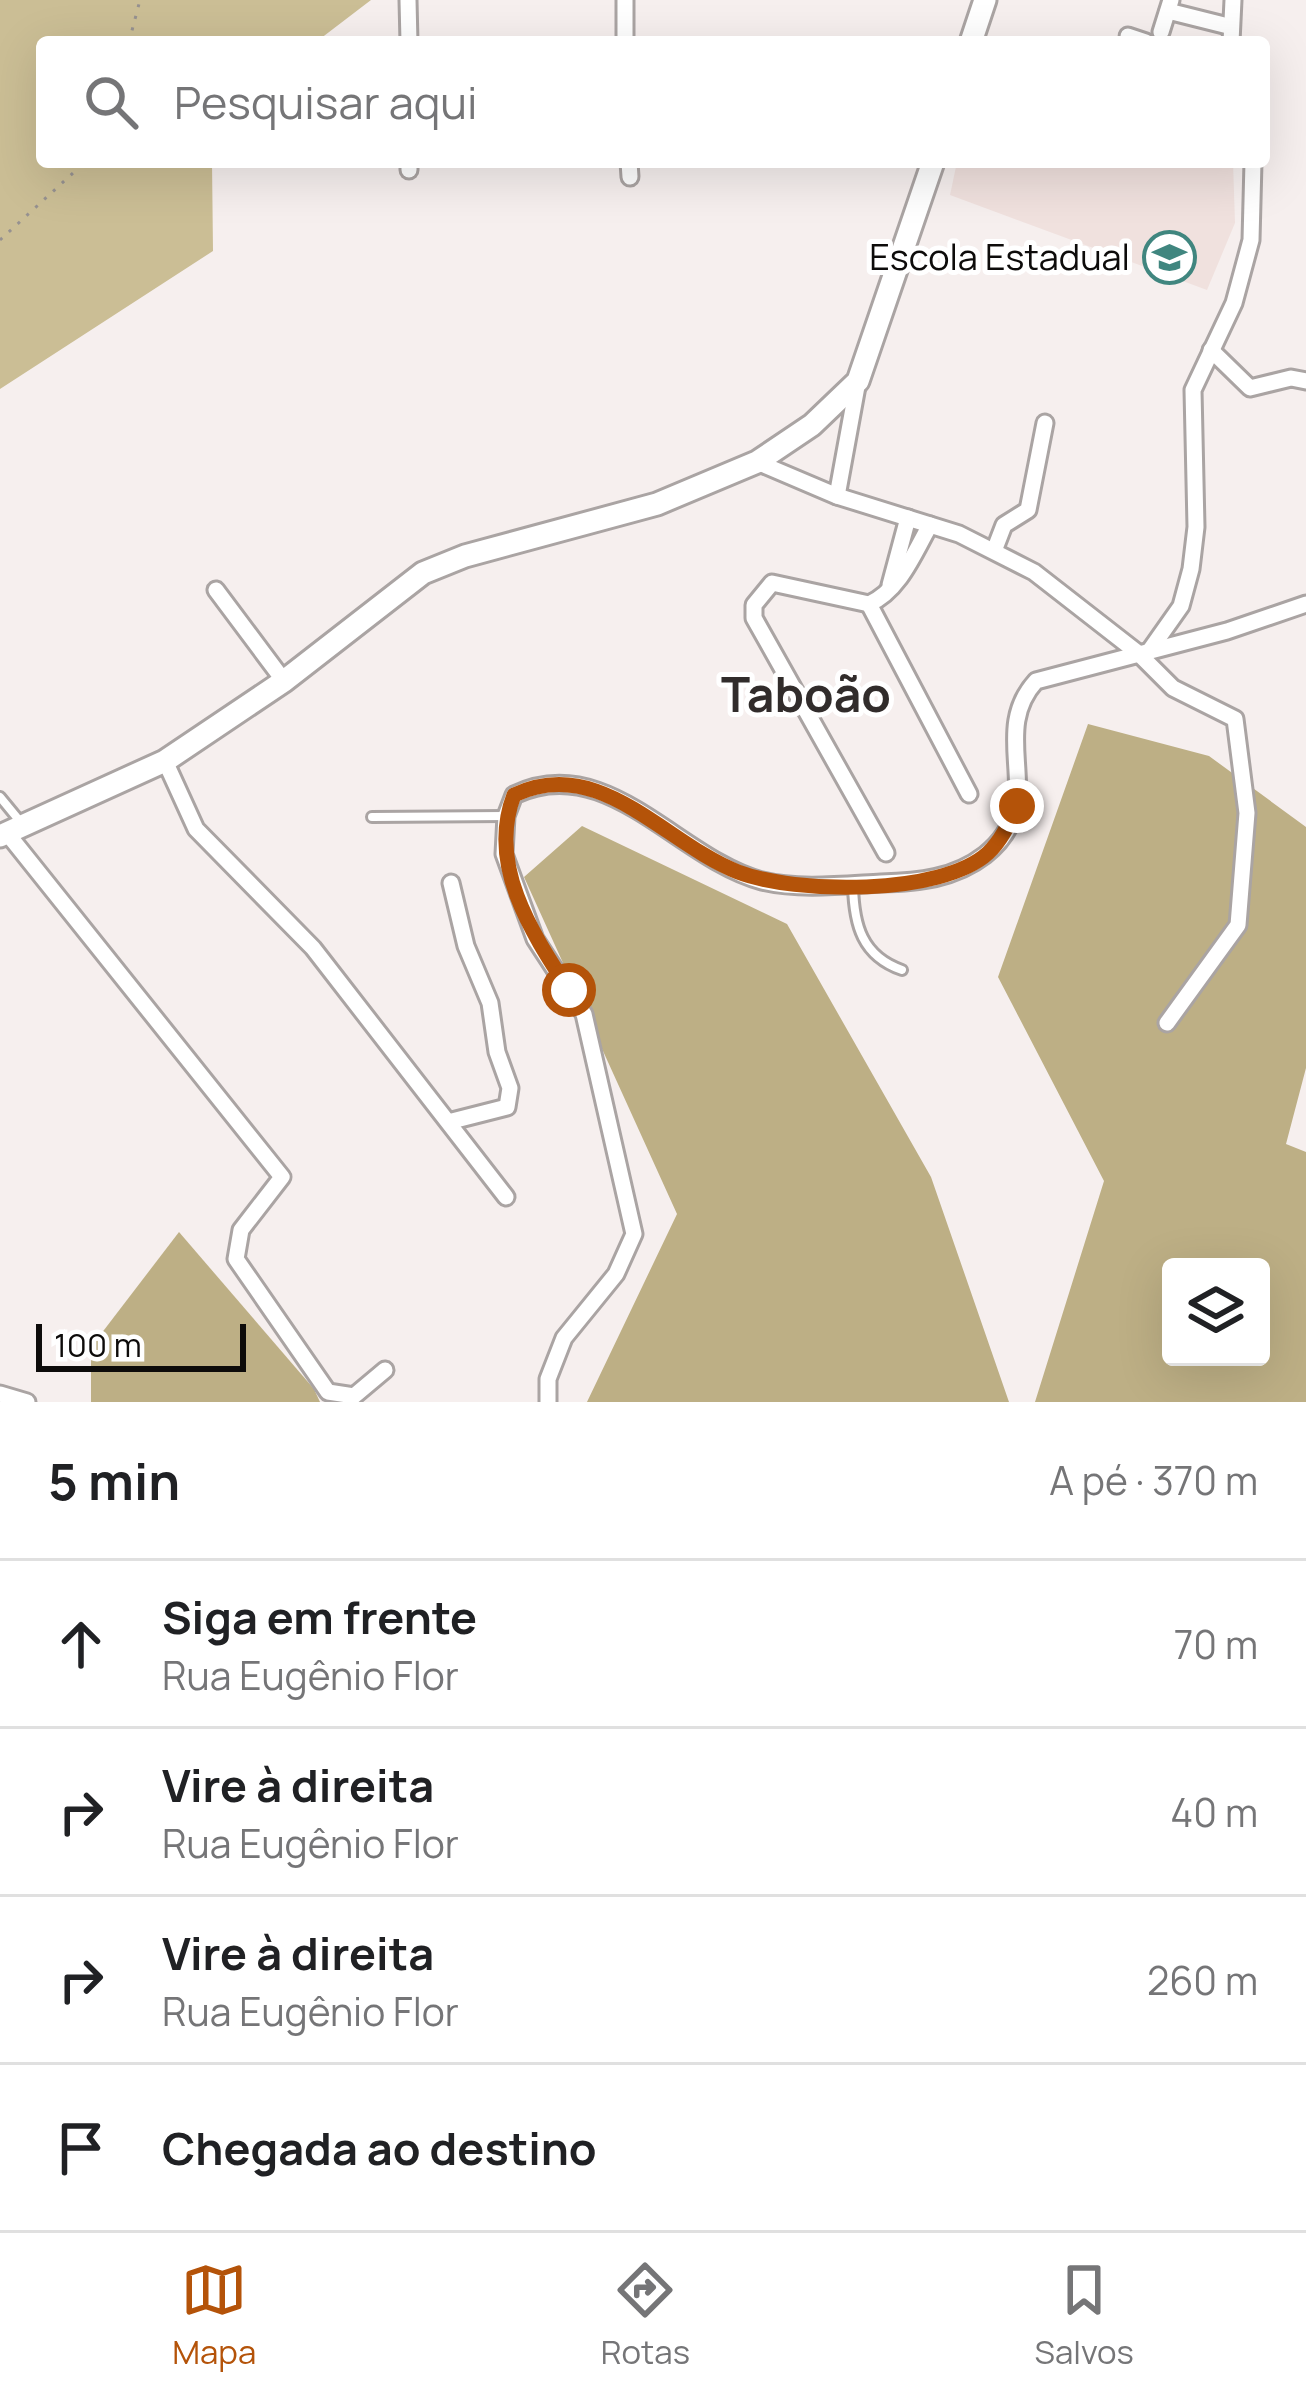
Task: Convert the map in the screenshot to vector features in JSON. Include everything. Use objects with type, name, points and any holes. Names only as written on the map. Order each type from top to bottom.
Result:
[{"type":"main road","points":[[972,36],[985,0]]},
{"type":"main road","points":[[10,831],[165,761],[284,681],[423,574],[486,550],[619,517],[757,462],[812,425],[858,381],[931,168]]},
{"type":"street","points":[[408,0],[409,36]]},
{"type":"street","points":[[625,0],[625,36]]},
{"type":"street","points":[[1154,36],[1169,5],[1230,34],[1232,0]]},
{"type":"street","points":[[1144,652],[1180,606],[1191,569],[1196,527],[1193,389],[1234,303],[1251,240],[1253,168]]},
{"type":"street","points":[[1211,350],[1250,388],[1291,378],[1306,381]]},
{"type":"street","points":[[837,496],[858,381]]},
{"type":"street","points":[[994,551],[1004,524],[1028,510],[1045,423]]},
{"type":"street","points":[[757,462],[837,496],[930,525],[1034,572],[1144,652],[1173,688],[1235,718],[1247,813],[1238,925],[1167,1023]]},
{"type":"street","points":[[903,558],[908,518]]},
{"type":"street","points":[[869,604],[890,587],[903,558],[930,525]]},
{"type":"street","points":[[869,604],[772,583],[754,605],[754,618],[886,853]]},
{"type":"street","points":[[216,590],[284,681]]},
{"type":"street","points":[[869,604],[969,794]]},
{"type":"street","points":[[548,1402],[548,1379],[564,1339],[616,1274],[634,1234],[584,1014],[535,939],[504,854],[506,816],[514,795],[558,782],[592,786],[730,869],[765,882],[854,885],[946,877],[986,854],[1017,806],[1012,720],[1020,698],[1036,680],[1099,667],[1306,604]]},
{"type":"street","points":[[165,761],[196,829],[313,948],[452,1121],[506,1197]]},
{"type":"street","points":[[10,831],[282,1177],[241,1230],[236,1259],[328,1393],[354,1396],[385,1370]]},
{"type":"street","points":[[451,884],[466,946],[490,1004],[497,1052],[510,1088],[507,1107],[452,1121]]},
{"type":"street","points":[[0,1394],[27,1402]]},
{"type":"lane","points":[[0,797],[10,831]]},
{"type":"lane","points":[[372,817],[506,816]]},
{"type":"lane","points":[[854,885],[854,915],[863,943],[882,963],[902,970]]},
{"type":"path","points":[[131,36],[140,0]]},
{"type":"path","points":[[0,240],[78,168]]},
{"type":"shaded area","points":[[0,0],[371,0],[324,36],[36,36],[36,168],[212,168],[213,251],[0,389]]},
{"type":"shaded area","name":"Escola Estadual","points":[[956,168],[1233,168],[1235,223],[1207,290],[950,195]]},
{"type":"shaded area","points":[[1088,724],[1209,756],[1306,827],[1306,1068],[1286,1144],[1306,1152],[1306,1402],[1035,1402],[1104,1181],[998,977]]},
{"type":"shaded area","points":[[582,826],[787,924],[931,1177],[1009,1402],[587,1402],[677,1214],[524,877]]},
{"type":"shaded area","points":[[179,1232],[314,1389],[320,1402],[91,1402],[91,1347]]},
{"type":"place","name":"Escola Estadual","points":[[1169,257]]},
{"type":"district","name":"Taboão","points":[[806,695]]},
{"type":"route","points":[[569,990],[535,939],[504,854],[506,816],[514,795],[533,786],[558,782],[592,786],[730,869],[765,882],[812,884],[946,877],[986,854],[1005,832],[1017,806]]}]
